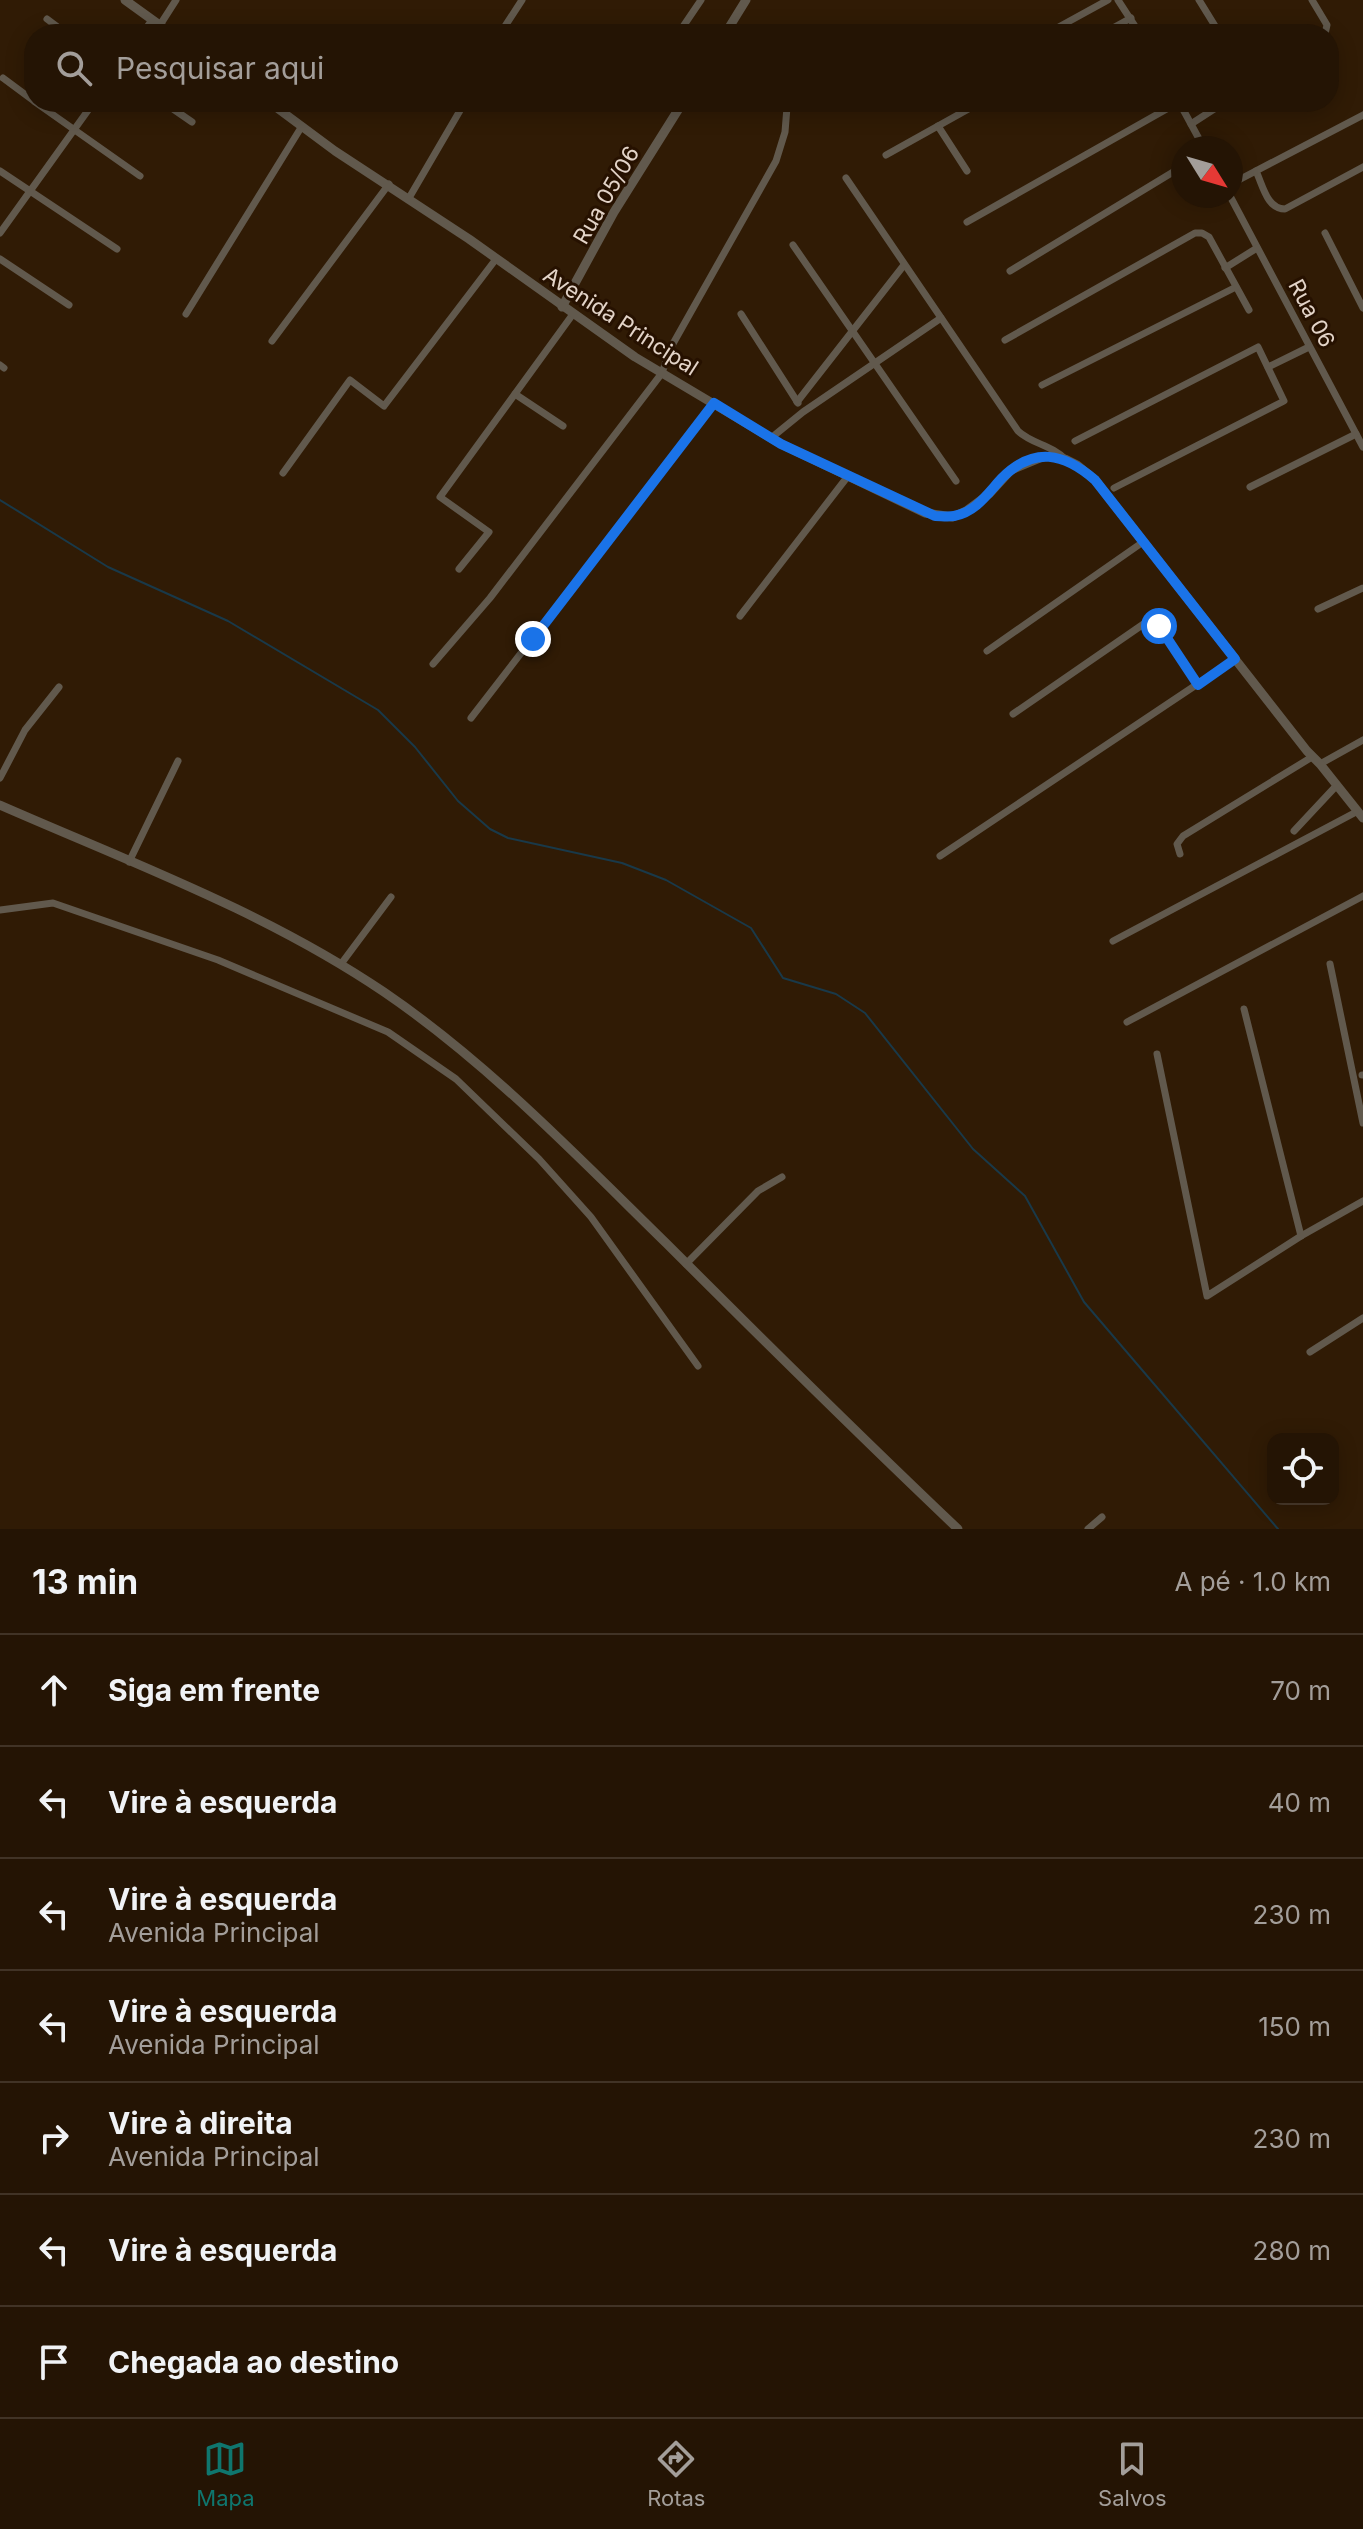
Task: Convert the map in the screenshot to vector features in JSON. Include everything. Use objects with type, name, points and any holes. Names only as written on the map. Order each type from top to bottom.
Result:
[{"type":"street","points":[[125,0],[159,24]]},
{"type":"street","points":[[154,24],[176,0]]},
{"type":"street","points":[[506,24],[522,0]]},
{"type":"street","points":[[685,24],[701,0]]},
{"type":"street","points":[[731,24],[746,0]]},
{"type":"street","points":[[1064,24],[1108,0]]},
{"type":"street","points":[[1118,0],[1134,24]]},
{"type":"street","points":[[1199,0],[1214,24]]},
{"type":"street","points":[[1312,0],[1326,24]]},
{"type":"street","points":[[1120,24],[1131,18]]},
{"type":"street","points":[[47,19],[54,24]]},
{"type":"street","points":[[3,78],[24,94]]},
{"type":"street","points":[[47,112],[140,176]]},
{"type":"street","points":[[0,233],[87,112]]},
{"type":"street","points":[[178,112],[192,122]]},
{"type":"street","name":"Avenida Principal","points":[[283,112],[335,151],[409,198],[562,307],[662,373],[771,438],[925,513],[953,517],[978,504],[1001,479],[1023,463],[1042,457],[1065,459]]},
{"type":"street","points":[[409,198],[459,112]]},
{"type":"street","name":"Rua 05/06","points":[[562,307],[614,212],[677,112]]},
{"type":"street","points":[[433,664],[490,598],[662,373],[670,349],[776,161],[785,132],[787,112]]},
{"type":"street","points":[[886,155],[963,112]]},
{"type":"street","points":[[967,222],[1161,112]]},
{"type":"street","points":[[1184,112],[1198,136]]},
{"type":"street","points":[[1191,124],[1210,112]]},
{"type":"street","points":[[1243,178],[1363,115]]},
{"type":"street","points":[[186,314],[302,126]]},
{"type":"street","points":[[938,126],[967,171]]},
{"type":"street","points":[[1256,171],[1272,206],[1285,209],[1363,167]]},
{"type":"street","points":[[0,171],[117,249]]},
{"type":"street","points":[[1010,271],[1171,173]]},
{"type":"street","points":[[846,178],[1018,431],[1058,452],[1095,480],[1361,815],[1113,941]]},
{"type":"street","points":[[272,341],[388,185]]},
{"type":"street","name":"Rua 06","points":[[1236,208],[1363,447]]},
{"type":"street","points":[[1005,340],[1195,233],[1209,237],[1249,310]]},
{"type":"street","points":[[1325,233],[1363,308]]},
{"type":"street","points":[[793,245],[956,481]]},
{"type":"street","points":[[1225,268],[1257,248]]},
{"type":"street","points":[[0,259],[69,305]]},
{"type":"street","points":[[283,473],[350,380],[384,406],[496,259]]},
{"type":"street","points":[[797,402],[904,265]]},
{"type":"street","points":[[1042,385],[1236,287]]},
{"type":"street","points":[[459,569],[489,532],[440,497],[573,314]]},
{"type":"street","points":[[741,314],[803,412]]},
{"type":"street","points":[[771,438],[803,412],[941,318]]},
{"type":"street","points":[[1075,441],[1258,347],[1284,401],[1114,488]]},
{"type":"street","points":[[1268,367],[1309,347]]},
{"type":"street","points":[[515,394],[563,426]]},
{"type":"street","points":[[471,718],[714,403]]},
{"type":"street","points":[[1250,487],[1356,434]]},
{"type":"street","points":[[740,616],[848,476]]},
{"type":"street","points":[[987,651],[1143,542]]},
{"type":"street","points":[[1318,609],[1363,588]]},
{"type":"street","points":[[1013,714],[1145,623],[1153,621],[1198,685]]},
{"type":"street","points":[[940,856],[1235,659]]},
{"type":"street","points":[[0,778],[25,730],[59,687]]},
{"type":"street","points":[[1180,854],[1177,844],[1183,836],[1316,760],[1363,740]]},
{"type":"street","points":[[129,862],[178,761]]},
{"type":"street","points":[[1294,831],[1337,785]]},
{"type":"street","points":[[0,805],[240,910],[341,964],[386,993],[450,1042],[539,1118],[834,1411],[958,1529]]},
{"type":"street","points":[[1127,1022],[1363,896]]},
{"type":"street","points":[[341,964],[391,897]]},
{"type":"street","points":[[0,910],[53,903],[218,960],[388,1032],[456,1079],[539,1159],[591,1217],[698,1366]]},
{"type":"street","points":[[1330,964],[1363,1123]]},
{"type":"street","points":[[1244,1009],[1301,1236]]},
{"type":"street","points":[[1157,1054],[1207,1296],[1363,1201]]},
{"type":"street","points":[[686,1264],[758,1191],[782,1177]]},
{"type":"street","points":[[1310,1352],[1363,1318]]},
{"type":"street","points":[[1088,1529],[1102,1517]]},
{"type":"waterway","points":[[0,500],[108,567],[228,621],[378,710],[415,747],[458,801],[490,829],[508,838],[622,863],[666,880],[751,928],[783,978],[836,994],[865,1013],[973,1149],[1025,1196],[1084,1302],[1278,1529]]},
{"type":"route","points":[[533,639],[714,403],[781,444],[935,516],[953,517],[978,504],[1001,479],[1023,463],[1053,456],[1077,465],[1095,480],[1235,659],[1198,685],[1159,626]]}]
